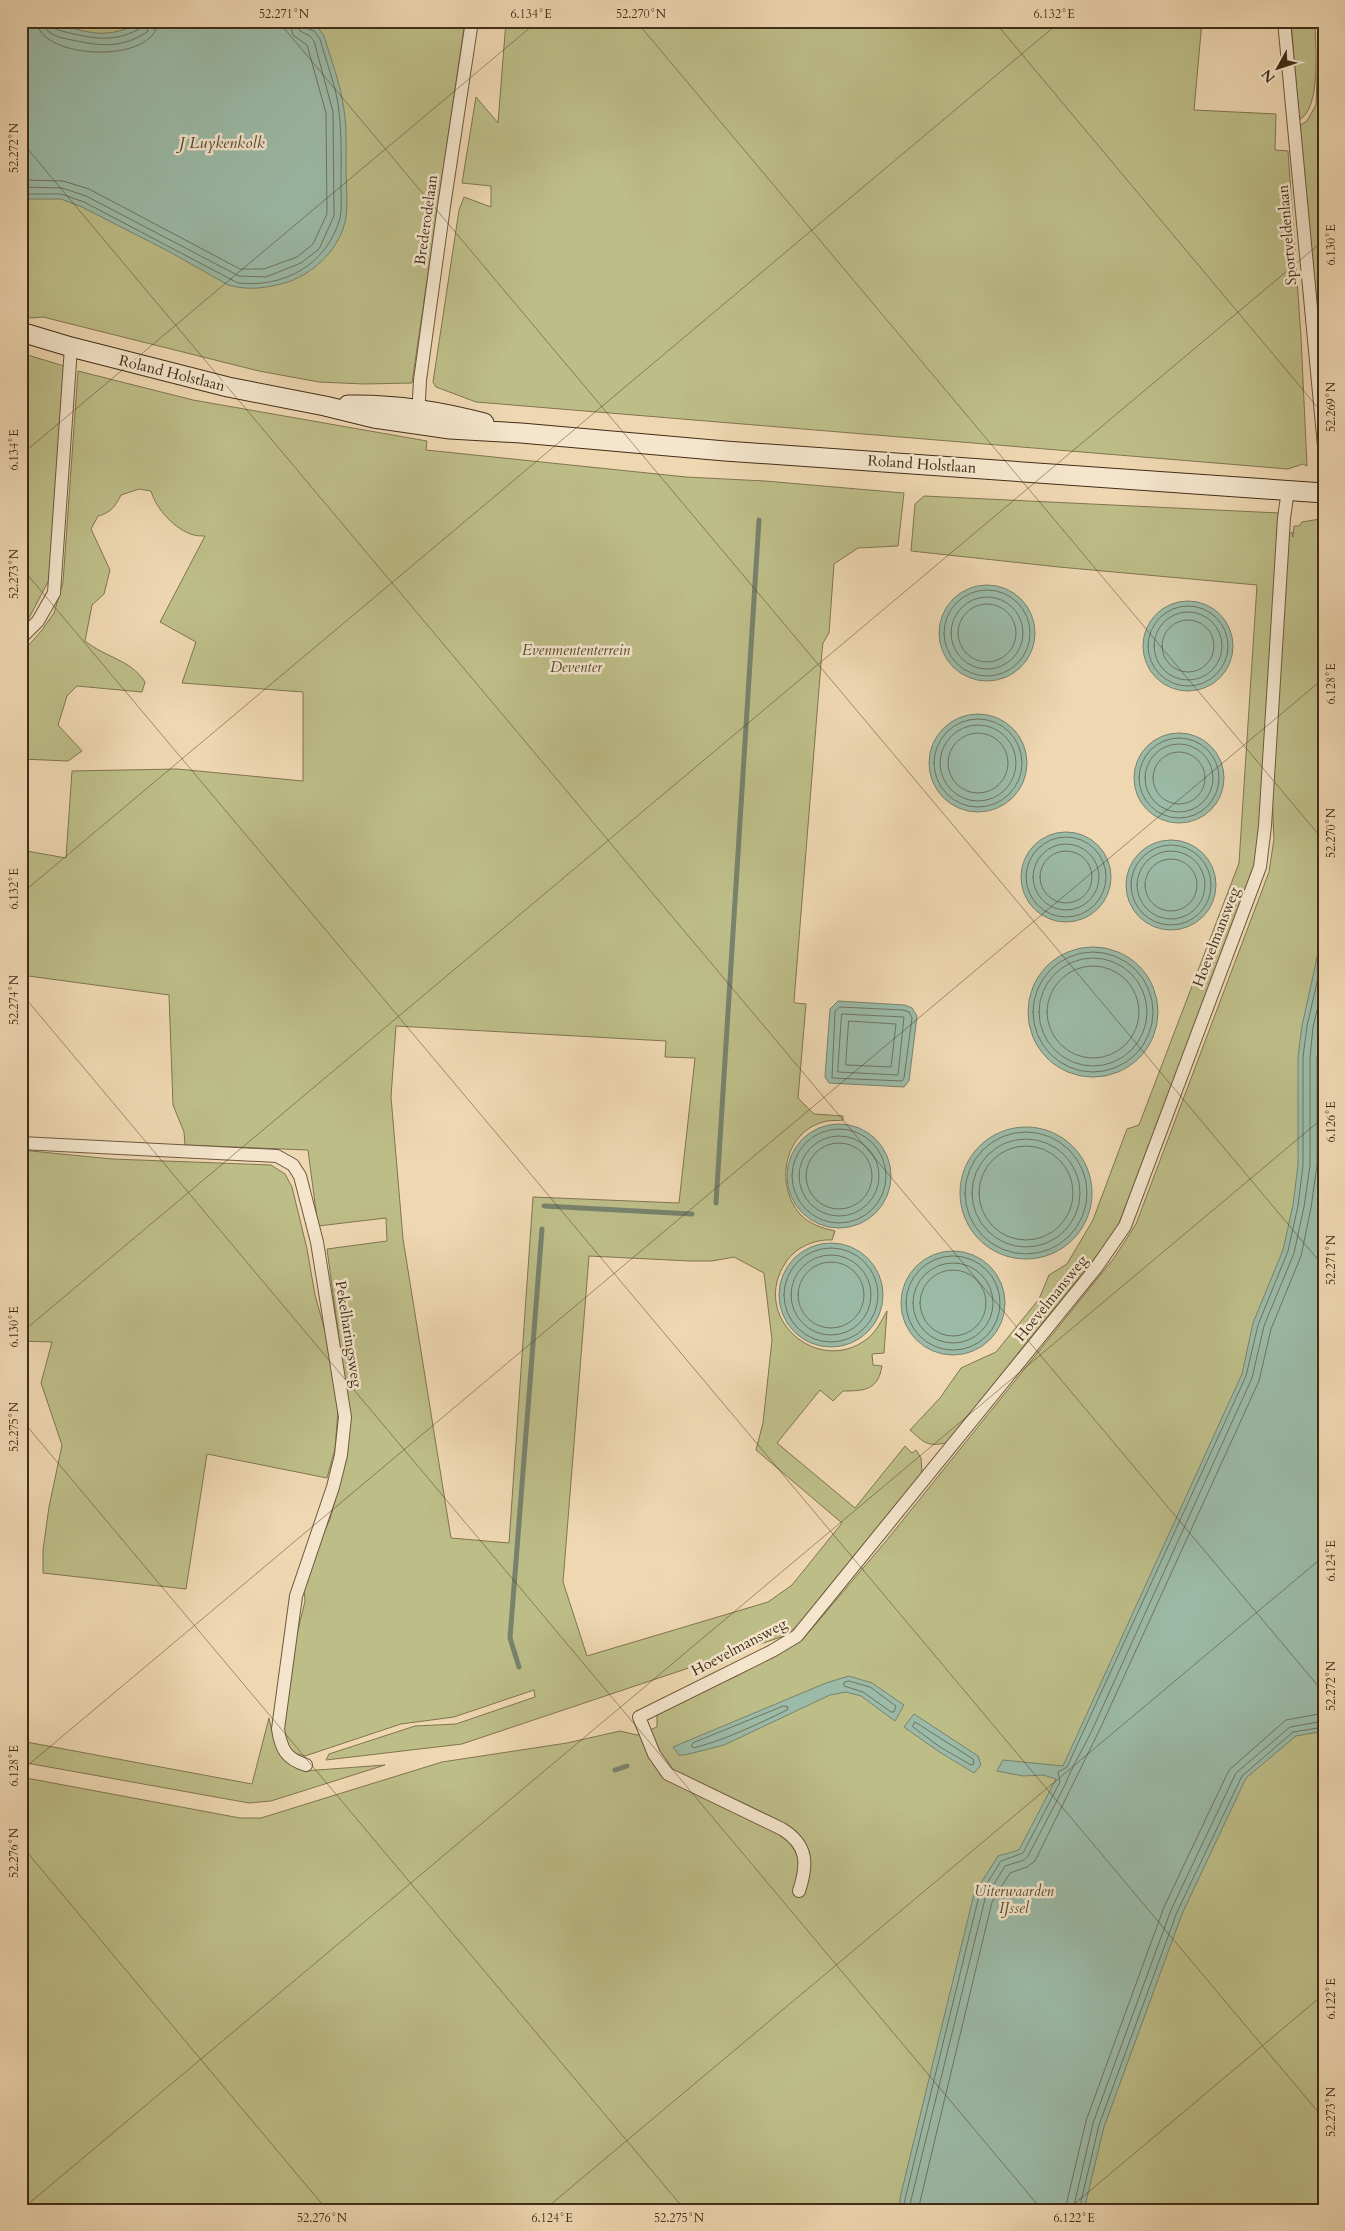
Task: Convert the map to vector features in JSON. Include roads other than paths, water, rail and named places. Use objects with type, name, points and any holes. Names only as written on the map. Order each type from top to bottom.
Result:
[{"type":"street","name":"Brederodelaan","points":[[418,417],[444,206],[472,21]]},
{"type":"street","name":"Sportveldenlaan","points":[[1284,21],[1324,446]]},
{"type":"street","name":"Roland Holstlaan","points":[[21,332],[71,347],[228,387],[325,406],[374,418],[418,417],[450,429],[521,433],[735,452],[1324,493]]},
{"type":"street","points":[[21,638],[38,621],[54,593],[71,347]]},
{"type":"street","name":"Hoevelmansweg","points":[[799,1891],[805,1873],[805,1864],[804,1854],[794,1838],[782,1829],[668,1774],[654,1754],[639,1717],[772,1651],[797,1636],[1096,1268],[1126,1226],[1260,867],[1265,826],[1283,528],[1288,490]]},
{"type":"street","name":"Pekelharingsweg","points":[[21,1143],[277,1156],[293,1165],[300,1176],[317,1242],[345,1417],[341,1455],[333,1487],[296,1596],[278,1729],[280,1745],[288,1757],[306,1764]]},
{"type":"water","name":"J Luykenkolk","points":[[21,21],[49,21],[78,30],[98,33],[119,31],[144,21],[299,21],[317,26],[324,36],[336,73],[346,124],[346,217],[339,238],[333,248],[317,265],[298,278],[273,286],[258,288],[236,287],[228,285],[170,252],[82,207],[61,199],[21,199]]},
{"type":"water","points":[[987,585],[1005,589],[1021,599],[1031,615],[1035,633],[1031,651],[1021,667],[1005,677],[987,681],[969,677],[953,667],[943,651],[939,633],[943,615],[953,599],[969,589]]},
{"type":"water","points":[[1188,601],[1205,604],[1220,614],[1230,629],[1233,646],[1230,663],[1220,678],[1205,688],[1188,691],[1171,688],[1156,678],[1146,663],[1143,646],[1146,629],[1156,614],[1171,604]]},
{"type":"water","points":[[978,714],[997,718],[1013,728],[1023,744],[1027,763],[1023,782],[1013,798],[997,808],[978,812],[959,808],[943,798],[933,782],[929,763],[933,744],[943,728],[959,718]]},
{"type":"water","points":[[1179,733],[1196,736],[1211,746],[1221,761],[1224,778],[1221,795],[1211,810],[1196,820],[1179,823],[1162,820],[1147,810],[1137,795],[1134,778],[1137,761],[1147,746],[1162,736]]},
{"type":"water","points":[[1066,832],[1083,836],[1098,845],[1107,860],[1111,877],[1107,894],[1098,909],[1083,918],[1066,922],[1049,918],[1034,909],[1025,894],[1021,877],[1025,860],[1034,845],[1049,836]]},
{"type":"water","points":[[1171,840],[1188,844],[1203,853],[1212,868],[1216,885],[1212,902],[1203,917],[1188,926],[1171,930],[1154,926],[1139,917],[1130,902],[1126,885],[1130,868],[1139,853],[1154,844]]},
{"type":"water","points":[[1324,884],[1324,1731],[1296,1736],[1246,1778],[1182,1914],[1104,2127],[1084,2210],[899,2210],[900,2198],[974,1894],[998,1856],[1019,1850],[1056,1779],[1043,1775],[1023,1776],[997,1771],[1003,1760],[1063,1766],[1242,1374],[1253,1323],[1283,1250],[1293,1205],[1298,1165],[1298,1057],[1302,1026],[1320,944]]},
{"type":"water","points":[[1093,947],[1106,948],[1118,952],[1139,966],[1153,987],[1157,999],[1157,1025],[1153,1037],[1139,1058],[1118,1072],[1106,1076],[1093,1077],[1080,1076],[1068,1072],[1047,1058],[1033,1037],[1029,1025],[1028,1012],[1029,999],[1033,987],[1047,966],[1068,952],[1080,948]]},
{"type":"water","points":[[838,1001],[905,1005],[912,1008],[917,1016],[909,1081],[904,1087],[829,1083],[825,1077],[830,1009]]},
{"type":"water","points":[[839,1124],[859,1128],[876,1139],[887,1156],[891,1176],[887,1196],[876,1213],[859,1224],[839,1228],[819,1224],[802,1213],[791,1196],[787,1176],[791,1156],[802,1139],[819,1128]]},
{"type":"water","points":[[1026,1127],[1051,1132],[1072,1147],[1087,1168],[1092,1193],[1087,1218],[1072,1239],[1051,1254],[1026,1259],[1001,1254],[980,1239],[965,1218],[960,1193],[965,1168],[980,1147],[1001,1132]]},
{"type":"water","points":[[831,1243],[851,1247],[868,1258],[879,1275],[883,1295],[879,1315],[868,1332],[851,1343],[831,1347],[811,1343],[794,1332],[783,1315],[779,1295],[783,1275],[794,1258],[811,1247]]},
{"type":"water","points":[[953,1251],[973,1255],[990,1266],[1001,1283],[1005,1303],[1001,1323],[990,1340],[973,1351],[953,1355],[933,1351],[916,1340],[905,1323],[901,1303],[905,1283],[916,1266],[933,1255]]},
{"type":"water","points":[[849,1676],[872,1683],[904,1705],[895,1721],[861,1696],[846,1692],[830,1695],[724,1745],[685,1755],[679,1755],[673,1747],[826,1683]]},
{"type":"water","points":[[914,1714],[978,1756],[981,1765],[974,1773],[904,1727]]},
{"type":"waterway","points":[[716,1203],[759,520]]},
{"type":"waterway","points":[[544,1206],[692,1214]]},
{"type":"waterway","points":[[519,1667],[510,1638],[542,1229]]},
{"type":"waterway","points":[[615,1770],[627,1766]]},
{"type":"park label","name":"Evenmententerrein Deventer","points":[[576,658]]},
{"type":"park label","name":"Uiterwaarden IJssel","points":[[1014,1900]]}]
